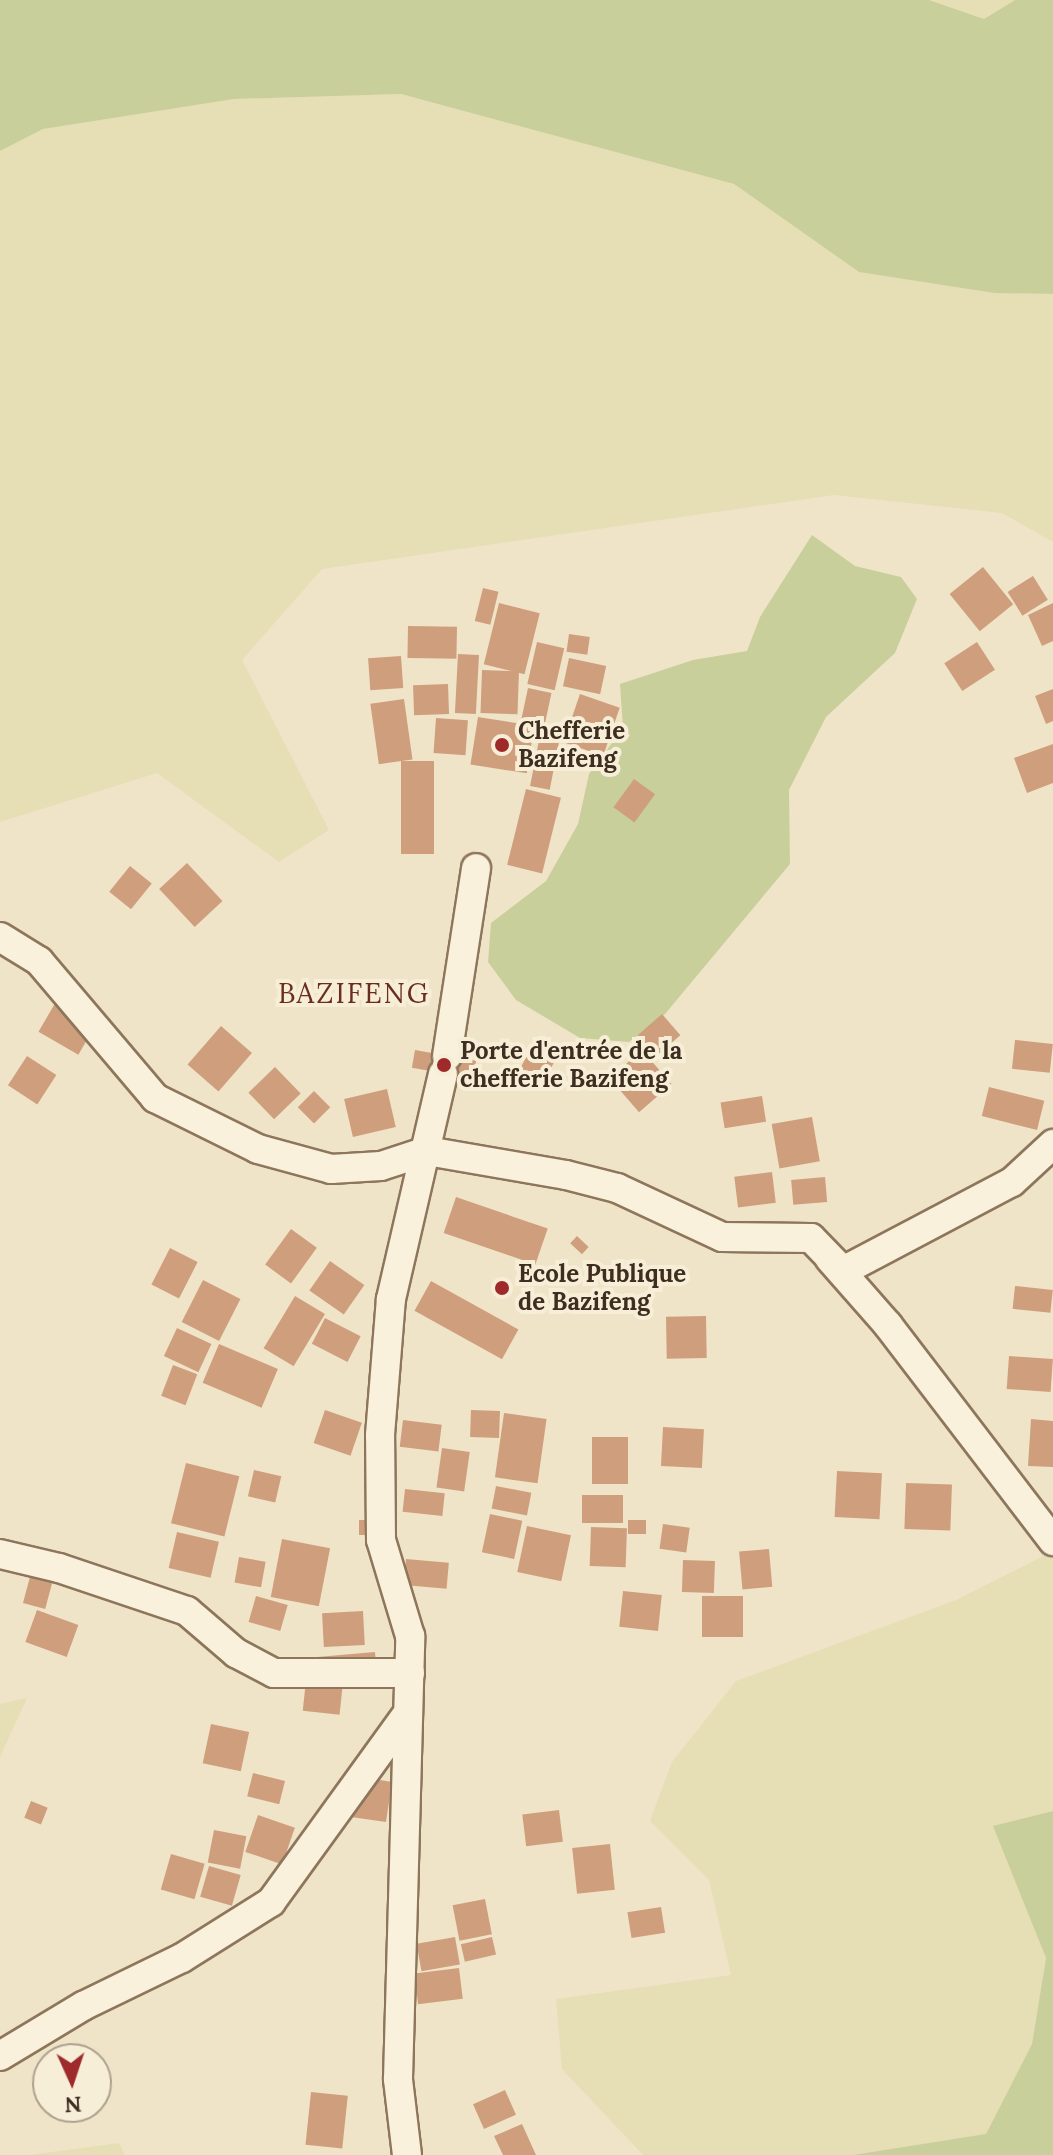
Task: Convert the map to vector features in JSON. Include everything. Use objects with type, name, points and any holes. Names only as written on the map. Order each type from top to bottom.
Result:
[{"type":"street","points":[[407,2155],[398,2079],[405,1717],[410,1636],[381,1540],[380,1435],[391,1299],[445,1065],[476,868]]},
{"type":"street","points":[[0,937],[39,961],[155,1098],[194,1121],[258,1149],[331,1169],[381,1166],[427,1151],[617,1188],[722,1237],[811,1238],[843,1271],[1012,1182],[1053,1144]]},
{"type":"street","points":[[811,1238],[888,1325],[1053,1541]]},
{"type":"street","points":[[0,1554],[59,1568],[187,1611],[236,1653],[274,1673],[410,1673]]},
{"type":"street","points":[[0,2056],[83,2006],[182,1958],[271,1902],[300,1869],[405,1717]]},
{"type":"shaded area","points":[[929,0],[1015,0],[984,19]]},
{"type":"shaded area","points":[[401,94],[734,184],[859,272],[994,293],[1053,294],[1053,542],[1002,513],[834,495],[322,569],[242,660],[329,830],[279,862],[157,773],[0,822],[0,151],[43,129],[234,99]]},
{"type":"shaded area","points":[[1053,1551],[1053,1811],[994,1826],[1046,1958],[1032,2044],[986,2135],[853,2155],[643,2155],[562,2069],[556,1999],[731,1975],[709,1880],[650,1821],[672,1762],[736,1681],[956,1600]]},
{"type":"shaded area","points":[[27,1698],[0,1757],[0,1704]]},
{"type":"shaded area","points":[[119,2143],[125,2155],[29,2155]]},
{"type":"green space","points":[[0,0],[929,0],[984,19],[1015,0],[1053,0],[1053,294],[994,293],[859,272],[734,184],[401,94],[234,99],[43,129],[0,151]]},
{"type":"green space","points":[[812,535],[855,566],[901,577],[917,599],[895,653],[826,717],[789,790],[790,864],[665,1014],[629,1042],[580,1038],[516,1000],[488,962],[491,923],[546,881],[578,824],[589,774],[623,728],[620,684],[693,660],[747,651],[760,617]]},
{"type":"green space","points":[[1053,1811],[1053,2155],[853,2155],[986,2134],[1032,2044],[1046,1958],[993,1826]]},
{"type":"building","points":[[983,567],[1013,604],[980,631],[950,594]]},
{"type":"building","points":[[1033,576],[1048,600],[1022,616],[1008,592]]},
{"type":"building","points":[[483,588],[499,592],[490,625],[475,621]]},
{"type":"building","points":[[499,603],[540,613],[525,674],[484,664]]},
{"type":"building","points":[[1053,603],[1053,641],[1042,646],[1028,615]]},
{"type":"building","points":[[408,626],[457,627],[456,659],[407,658]]},
{"type":"building","points":[[569,634],[590,637],[587,655],[566,652]]},
{"type":"building","points":[[537,642],[564,648],[555,690],[527,684]]},
{"type":"building","points":[[977,642],[995,670],[962,691],[944,663]]},
{"type":"building","points":[[458,654],[479,655],[476,714],[455,713]]},
{"type":"building","points":[[401,656],[403,688],[370,690],[368,658]]},
{"type":"building","points":[[569,658],[606,666],[600,694],[563,686]]},
{"type":"building","points":[[482,670],[519,671],[517,714],[480,713]]},
{"type":"building","points":[[448,684],[449,714],[414,715],[413,685]]},
{"type":"building","points":[[528,688],[551,693],[545,725],[521,720]]},
{"type":"building","points":[[1053,689],[1053,721],[1046,724],[1035,696]]},
{"type":"building","points":[[580,694],[620,708],[603,756],[563,742]]},
{"type":"building","points":[[404,699],[412,759],[379,764],[370,704]]},
{"type":"building","name":"Chefferie Bazifeng","points":[[478,717],[534,726],[527,773],[470,764]]},
{"type":"building","points":[[436,718],[468,720],[465,755],[434,753]]},
{"type":"building","points":[[540,735],[560,739],[550,790],[530,786]]},
{"type":"building","points":[[1053,744],[1053,783],[1027,793],[1014,758]]},
{"type":"building","points":[[401,761],[434,761],[434,854],[401,854]]},
{"type":"building","points":[[634,779],[655,794],[634,823],[613,807]]},
{"type":"building","points":[[526,789],[561,798],[542,873],[507,865]]},
{"type":"building","points":[[187,863],[222,901],[195,927],[159,889]]},
{"type":"building","points":[[130,866],[152,884],[131,909],[109,892]]},
{"type":"building","points":[[54,1005],[94,1028],[78,1055],[39,1032]]},
{"type":"building","points":[[662,1014],[680,1035],[655,1057],[637,1036]]},
{"type":"building","points":[[221,1026],[252,1053],[218,1091],[188,1064]]},
{"type":"building","points":[[1015,1040],[1053,1044],[1050,1073],[1012,1069]]},
{"type":"building","name":"Porte d'entrée de la chefferie Bazifeng","points":[[415,1050],[476,1061],[473,1078],[412,1068]]},
{"type":"building","points":[[530,1050],[554,1063],[539,1091],[515,1078]]},
{"type":"building","points":[[642,1050],[672,1084],[639,1112],[610,1078]]},
{"type":"building","points":[[27,1056],[56,1075],[37,1104],[8,1085]]},
{"type":"building","points":[[275,1067],[301,1094],[274,1119],[248,1093]]},
{"type":"building","points":[[989,1087],[1044,1101],[1037,1130],[982,1116]]},
{"type":"building","points":[[387,1089],[396,1127],[353,1137],[344,1099]]},
{"type":"building","points":[[314,1091],[330,1107],[314,1124],[298,1107]]},
{"type":"building","points":[[762,1096],[766,1122],[725,1128],[721,1103]]},
{"type":"building","points":[[812,1117],[820,1161],[779,1168],[772,1124]]},
{"type":"building","points":[[772,1172],[776,1203],[738,1207],[734,1177]]},
{"type":"building","points":[[825,1177],[827,1202],[793,1205],[791,1180]]},
{"type":"building","points":[[456,1197],[548,1229],[535,1265],[444,1233]]},
{"type":"building","points":[[291,1229],[317,1248],[291,1283],[265,1265]]},
{"type":"building","points":[[577,1236],[589,1247],[582,1254],[570,1243]]},
{"type":"building","points":[[170,1248],[198,1262],[179,1299],[151,1285]]},
{"type":"building","points":[[330,1261],[364,1285],[344,1315],[309,1290]]},
{"type":"building","points":[[203,1280],[240,1299],[219,1341],[182,1322]]},
{"type":"building","points":[[431,1281],[518,1329],[502,1359],[415,1311]]},
{"type":"building","points":[[1015,1286],[1053,1290],[1050,1313],[1013,1309]]},
{"type":"building","points":[[295,1296],[325,1314],[294,1366],[264,1348]]},
{"type":"building","points":[[706,1316],[707,1358],[667,1359],[666,1317]]},
{"type":"building","points":[[325,1318],[361,1336],[347,1362],[312,1344]]},
{"type":"building","points":[[177,1328],[211,1344],[198,1372],[164,1356]]},
{"type":"building","points":[[219,1344],[278,1369],[262,1408],[203,1383]]},
{"type":"building","points":[[1009,1356],[1053,1359],[1051,1392],[1007,1389]]},
{"type":"building","points":[[173,1365],[197,1374],[185,1405],[161,1396]]},
{"type":"building","points":[[325,1410],[362,1423],[350,1456],[314,1443]]},
{"type":"building","points":[[471,1410],[500,1411],[499,1438],[470,1437]]},
{"type":"building","points":[[504,1413],[547,1419],[538,1483],[495,1477]]},
{"type":"building","points":[[1031,1419],[1053,1421],[1053,1467],[1028,1466]]},
{"type":"building","points":[[403,1420],[442,1425],[438,1452],[400,1447]]},
{"type":"building","points":[[663,1427],[704,1429],[702,1468],[661,1466]]},
{"type":"building","points":[[592,1437],[628,1437],[628,1484],[592,1484]]},
{"type":"building","points":[[442,1448],[470,1452],[464,1492],[436,1488]]},
{"type":"building","points":[[186,1463],[239,1476],[224,1536],[171,1523]]},
{"type":"building","points":[[254,1470],[281,1476],[275,1503],[248,1496]]},
{"type":"building","points":[[837,1471],[882,1473],[880,1519],[835,1517]]},
{"type":"building","points":[[906,1483],[952,1485],[950,1531],[904,1529]]},
{"type":"building","points":[[496,1486],[531,1493],[527,1515],[492,1509]]},
{"type":"building","points":[[405,1489],[445,1493],[442,1516],[403,1512]]},
{"type":"building","points":[[582,1495],[623,1495],[623,1523],[582,1523]]},
{"type":"building","points":[[490,1514],[522,1521],[514,1559],[482,1552]]},
{"type":"building","points":[[359,1520],[375,1520],[375,1535],[359,1535]]},
{"type":"building","points":[[628,1520],[646,1520],[646,1534],[628,1534]]},
{"type":"building","points":[[663,1524],[690,1528],[686,1553],[660,1549]]},
{"type":"building","points":[[527,1526],[571,1535],[561,1581],[517,1572]]},
{"type":"building","points":[[591,1527],[627,1528],[626,1567],[590,1566]]},
{"type":"building","points":[[177,1532],[219,1542],[211,1578],[169,1568]]},
{"type":"building","points":[[282,1539],[330,1548],[319,1606],[271,1597]]},
{"type":"building","points":[[769,1549],[772,1587],[742,1589],[739,1552]]},
{"type":"building","points":[[239,1557],[266,1562],[261,1587],[234,1583]]},
{"type":"building","points":[[406,1559],[449,1563],[447,1589],[404,1585]]},
{"type":"building","points":[[683,1560],[715,1561],[714,1593],[682,1592]]},
{"type":"building","points":[[31,1573],[53,1579],[45,1609],[23,1603]]},
{"type":"building","points":[[623,1591],[662,1595],[658,1631],[619,1627]]},
{"type":"building","points":[[256,1596],[288,1605],[280,1631],[249,1622]]},
{"type":"building","points":[[702,1596],[743,1596],[743,1637],[702,1637]]},
{"type":"building","points":[[37,1610],[78,1625],[67,1657],[25,1642]]},
{"type":"building","points":[[363,1611],[365,1645],[324,1647],[322,1613]]},
{"type":"building","points":[[375,1652],[376,1663],[318,1668],[317,1657]]},
{"type":"building","points":[[306,1680],[343,1684],[340,1715],[303,1711]]},
{"type":"building","points":[[211,1724],[249,1732],[241,1771],[203,1763]]},
{"type":"building","points":[[253,1773],[285,1781],[279,1804],[247,1796]]},
{"type":"building","points":[[374,1779],[392,1782],[386,1822],[351,1817]]},
{"type":"building","points":[[31,1801],[48,1808],[41,1824],[24,1818]]},
{"type":"building","points":[[559,1810],[563,1842],[526,1846],[522,1815]]},
{"type":"building","points":[[258,1815],[295,1828],[282,1865],[245,1852]]},
{"type":"building","points":[[214,1830],[246,1836],[240,1869],[208,1862]]},
{"type":"building","points":[[610,1844],[615,1890],[577,1894],[572,1848]]},
{"type":"building","points":[[171,1854],[205,1864],[194,1899],[161,1890]]},
{"type":"building","points":[[209,1866],[241,1875],[232,1906],[200,1897]]},
{"type":"building","points":[[485,1899],[492,1934],[459,1941],[453,1905]]},
{"type":"building","points":[[661,1907],[665,1933],[631,1938],[627,1912]]},
{"type":"building","points":[[455,1937],[460,1965],[421,1971],[417,1944]]},
{"type":"building","points":[[492,1937],[496,1955],[465,1962],[461,1944]]},
{"type":"building","points":[[459,1968],[463,1999],[418,2004],[414,1973]]},
{"type":"building","points":[[505,2090],[516,2115],[484,2129],[473,2104]]},
{"type":"building","points":[[311,2092],[348,2096],[342,2149],[305,2145]]},
{"type":"building","points":[[522,2124],[536,2155],[503,2155],[494,2136]]},
{"type":"place","name":"Chefferie Bazifeng","points":[[502,745]]},
{"type":"place","name":"Porte d'entrée de la chefferie Bazifeng","points":[[444,1065]]},
{"type":"place","name":"Ecole Publique de Bazifeng","points":[[502,1288]]},
{"type":"district","name":"BAZIFENG","points":[[354,993]]}]
